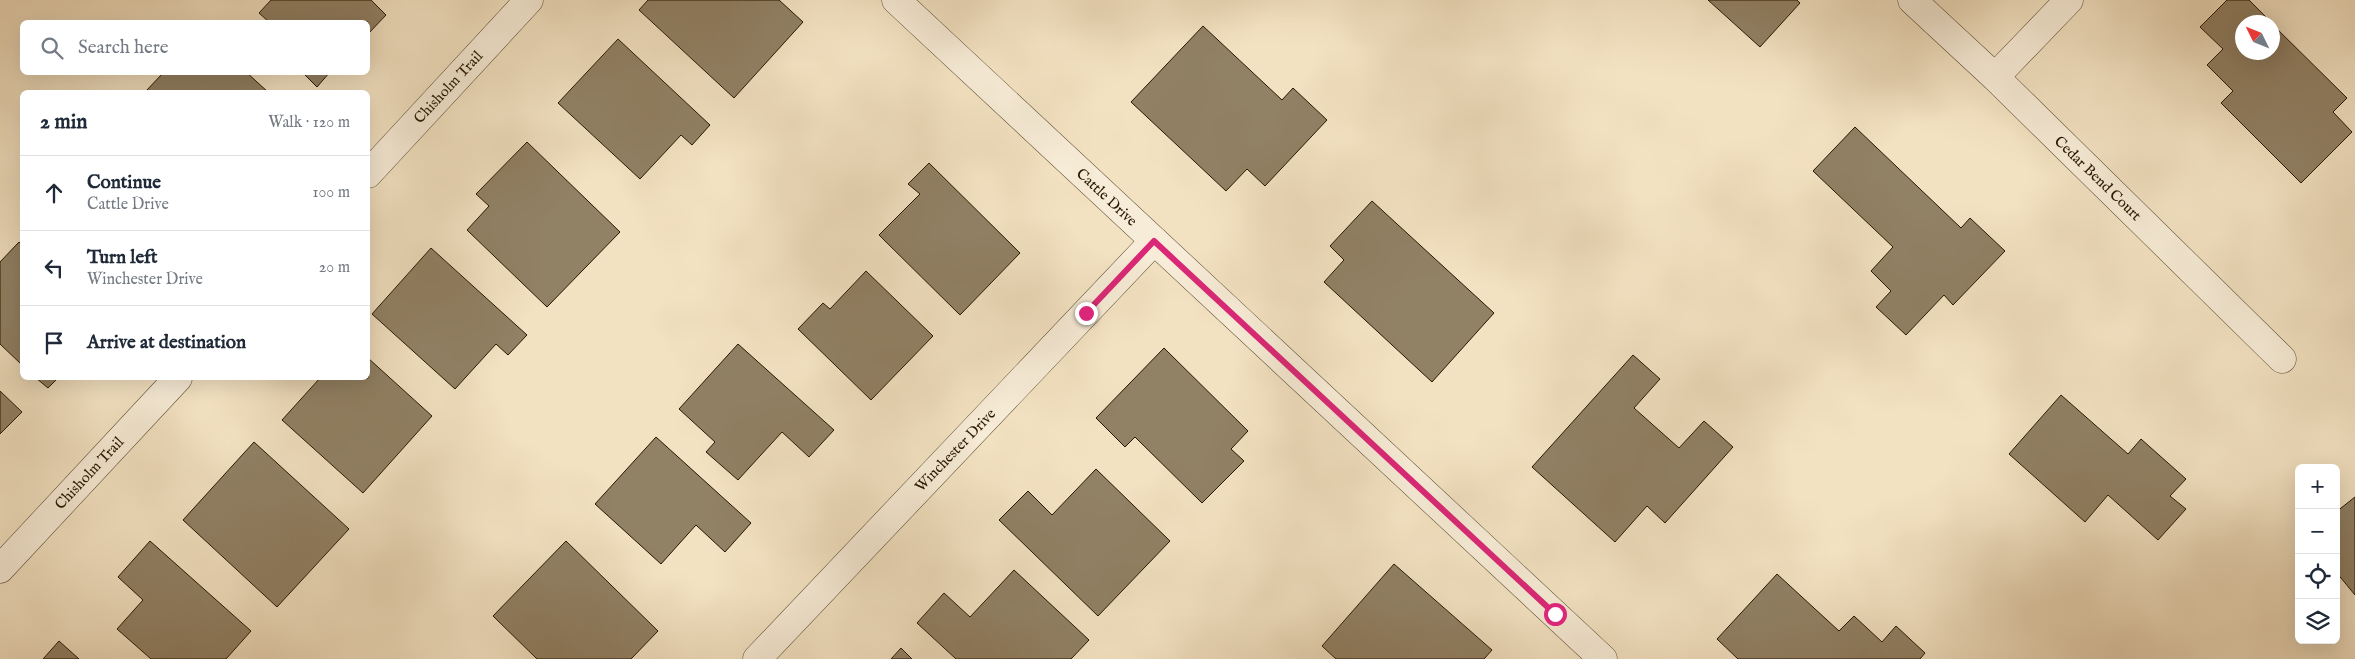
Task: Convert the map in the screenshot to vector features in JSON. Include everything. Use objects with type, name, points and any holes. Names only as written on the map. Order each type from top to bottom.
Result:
[{"type":"street","name":"Chisholm Trail","points":[[370,172],[529,0]]},
{"type":"street","name":"Cattle Drive","points":[[896,0],[1599,657]]},
{"type":"street","name":"Cedar Bend Court","points":[[1912,0],[1995,77],[2282,358]]},
{"type":"street","points":[[1995,77],[2069,0]]},
{"type":"street","name":"Winchester Drive","points":[[757,659],[1154,241]]},
{"type":"street","name":"Chisholm Trail","points":[[0,569],[176,380]]},
{"type":"building","points":[[271,0],[371,0],[386,15],[370,32],[370,20],[267,20],[259,13]]},
{"type":"building","points":[[648,0],[779,0],[803,22],[734,98],[639,10]]},
{"type":"building","points":[[1708,0],[1797,0],[1800,3],[1760,47]]},
{"type":"building","points":[[2227,0],[2249,0],[2264,15],[2235,15],[2235,60],[2280,60],[2280,32],[2347,98],[2333,112],[2352,132],[2301,183],[2221,103],[2233,91],[2207,65],[2223,49],[2200,27]]},
{"type":"building","points":[[1203,26],[1282,100],[1293,88],[1327,120],[1265,186],[1247,169],[1226,191],[1131,102]]},
{"type":"building","points":[[618,39],[710,125],[692,145],[681,135],[640,179],[558,103]]},
{"type":"building","points":[[161,75],[249,75],[266,90],[147,90]]},
{"type":"building","points":[[305,75],[327,75],[317,87]]},
{"type":"building","points":[[1855,127],[1961,228],[1970,218],[2005,251],[1953,305],[1944,295],[1906,335],[1876,307],[1891,291],[1871,271],[1893,247],[1813,171]]},
{"type":"building","points":[[527,142],[620,232],[547,307],[467,230],[489,206],[476,194]]},
{"type":"building","points":[[929,163],[1020,253],[960,315],[879,235],[920,194],[908,184]]},
{"type":"building","points":[[1372,201],[1494,313],[1432,382],[1324,282],[1344,260],[1330,246]]},
{"type":"building","points":[[20,243],[20,363],[0,344],[0,262]]},
{"type":"building","points":[[431,248],[527,335],[508,355],[496,344],[455,389],[372,314]]},
{"type":"building","points":[[866,271],[933,336],[871,400],[798,329],[823,303],[830,309]]},
{"type":"building","points":[[738,344],[834,430],[809,457],[782,432],[738,480],[706,452],[715,442],[679,409]]},
{"type":"building","points":[[1164,348],[1248,431],[1231,449],[1244,461],[1202,503],[1135,437],[1125,447],[1096,418]]},
{"type":"building","points":[[1633,355],[1660,379],[1634,408],[1679,448],[1704,421],[1733,447],[1665,523],[1647,506],[1615,542],[1532,467]]},
{"type":"building","points":[[370,360],[432,416],[363,493],[282,420],[318,380],[370,380]]},
{"type":"building","points":[[38,380],[56,380],[48,388]]},
{"type":"building","points":[[0,391],[22,412],[0,434]]},
{"type":"building","points":[[2061,395],[2128,454],[2141,439],[2186,479],[2170,496],[2186,509],[2158,540],[2108,495],[2085,522],[2009,454]]},
{"type":"building","points":[[656,437],[751,523],[725,552],[696,525],[661,564],[595,504]]},
{"type":"building","points":[[254,442],[349,529],[277,607],[183,520]]},
{"type":"building","points":[[1096,469],[1170,541],[1098,616],[999,520],[1028,491],[1052,515]]},
{"type":"building","points":[[2355,497],[2355,595],[2340,577],[2340,509]]},
{"type":"building","points":[[150,541],[251,631],[226,659],[151,659],[117,629],[143,600],[118,577]]},
{"type":"building","points":[[566,541],[658,631],[631,659],[537,659],[493,616]]},
{"type":"building","points":[[1394,564],[1492,650],[1484,659],[1336,659],[1322,646]]},
{"type":"building","points":[[1014,570],[1089,640],[1071,659],[956,659],[917,623],[944,593],[970,617]]},
{"type":"building","points":[[1777,574],[1839,631],[1854,616],[1882,642],[1896,626],[1925,653],[1920,659],[1738,659],[1717,639]]},
{"type":"building","points":[[59,641],[79,659],[43,659]]},
{"type":"building","points":[[901,648],[912,659],[891,659]]},
{"type":"route","points":[[1086,313],[1154,241],[1555,614]]}]
